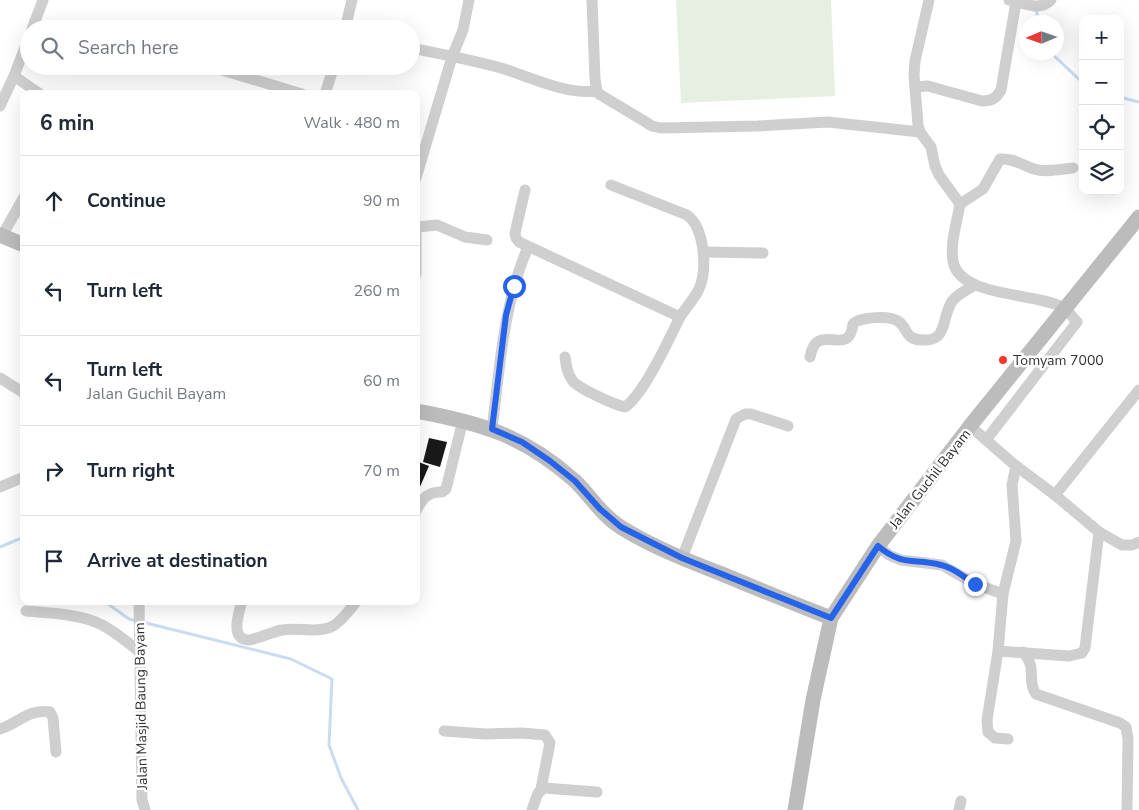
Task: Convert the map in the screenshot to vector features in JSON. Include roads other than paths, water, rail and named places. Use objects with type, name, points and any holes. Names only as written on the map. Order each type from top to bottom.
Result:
[{"type":"main road","name":"Jalan Guchil Bayam","points":[[795,810],[813,700],[831,618],[878,546],[970,426],[1139,217]]},
{"type":"main road","points":[[1,235],[20,243]]},
{"type":"main road","points":[[420,412],[463,420],[492,429],[522,442],[575,481],[600,509],[621,527],[682,558],[831,618]]},
{"type":"street","points":[[35,20],[43,0]]},
{"type":"street","points":[[347,20],[352,0]]},
{"type":"street","points":[[420,165],[452,57],[463,30],[470,0]]},
{"type":"street","points":[[592,0],[597,91],[652,126],[661,128],[758,126],[828,122],[920,132]]},
{"type":"street","points":[[929,0],[915,61],[917,119],[920,132],[931,147],[939,175],[960,204]]},
{"type":"street","points":[[916,88],[928,86],[982,101],[990,101],[997,97],[1001,90],[1012,1],[1040,6],[1047,4],[1051,0]]},
{"type":"street","points":[[420,50],[501,68],[549,84],[579,91],[597,91]]},
{"type":"street","points":[[0,106],[20,60]]},
{"type":"street","points":[[239,75],[289,90]]},
{"type":"street","points":[[326,90],[331,75]]},
{"type":"street","points":[[14,76],[34,90]]},
{"type":"street","points":[[986,440],[1078,322],[1064,308],[1042,300],[975,285],[955,270],[953,240],[960,204],[983,189],[1000,159],[1006,158],[1017,161],[1035,169],[1073,168]]},
{"type":"street","points":[[565,357],[567,371],[575,384],[617,405],[625,407],[633,402],[680,317],[699,290],[704,252],[701,236],[694,220],[612,185]]},
{"type":"street","points":[[525,190],[515,232],[516,238],[528,247],[680,317]]},
{"type":"street","points":[[1,235],[20,204]]},
{"type":"street","points":[[420,226],[437,225],[465,237],[487,240]]},
{"type":"street","points":[[492,429],[506,315],[519,268],[528,247]]},
{"type":"street","points":[[704,252],[763,253]]},
{"type":"street","points":[[810,357],[815,343],[821,340],[845,340],[849,338],[852,334],[853,324],[860,319],[892,318],[898,321],[906,333],[915,339],[935,339],[942,333],[946,313],[953,299],[975,285]]},
{"type":"street","points":[[0,378],[20,390]]},
{"type":"street","points":[[1055,495],[1139,390]]},
{"type":"street","points":[[682,558],[736,419],[745,414],[751,414],[788,426]]},
{"type":"street","points":[[420,505],[427,494],[442,492],[446,489],[463,420]]},
{"type":"street","points":[[970,426],[1016,466],[1055,495],[1099,532],[1122,545],[1132,546],[1139,542]]},
{"type":"street","points":[[1008,738],[995,738],[988,732],[987,720],[998,651],[1003,594],[1016,541],[1012,485],[1016,466]]},
{"type":"street","points":[[0,488],[20,479]]},
{"type":"street","points":[[998,651],[1069,656],[1082,653],[1085,648],[1099,532]]},
{"type":"street","points":[[878,546],[889,555],[901,560],[942,565],[975,584],[1003,594]]},
{"type":"street","name":"Jalan Masjid Baung Bayam","points":[[139,605],[142,800],[145,810]]},
{"type":"street","points":[[241,605],[236,623],[238,634],[250,641],[284,630],[322,629],[332,626],[354,605]]},
{"type":"street","points":[[26,611],[58,614],[101,624],[140,652]]},
{"type":"street","points":[[1023,652],[1029,658],[1032,666],[1032,688],[1036,694],[1120,723],[1126,727],[1128,739],[1127,810]]},
{"type":"street","points":[[0,729],[24,716],[44,711],[50,712],[53,718],[56,752]]},
{"type":"street","points":[[444,731],[485,734],[544,734],[550,744],[541,789],[532,810]]},
{"type":"street","points":[[541,789],[597,792]]},
{"type":"waterway","points":[[1036,9],[1037,15]]},
{"type":"waterway","points":[[1059,60],[1079,79]]},
{"type":"waterway","points":[[1124,98],[1139,102]]},
{"type":"waterway","points":[[0,547],[20,539]]},
{"type":"waterway","points":[[110,605],[129,619],[136,621]]},
{"type":"waterway","points":[[142,622],[291,659],[332,679],[329,745],[341,778],[358,810]]},
{"type":"place","name":"Tomyam 7000","points":[[1003,360]]}]
